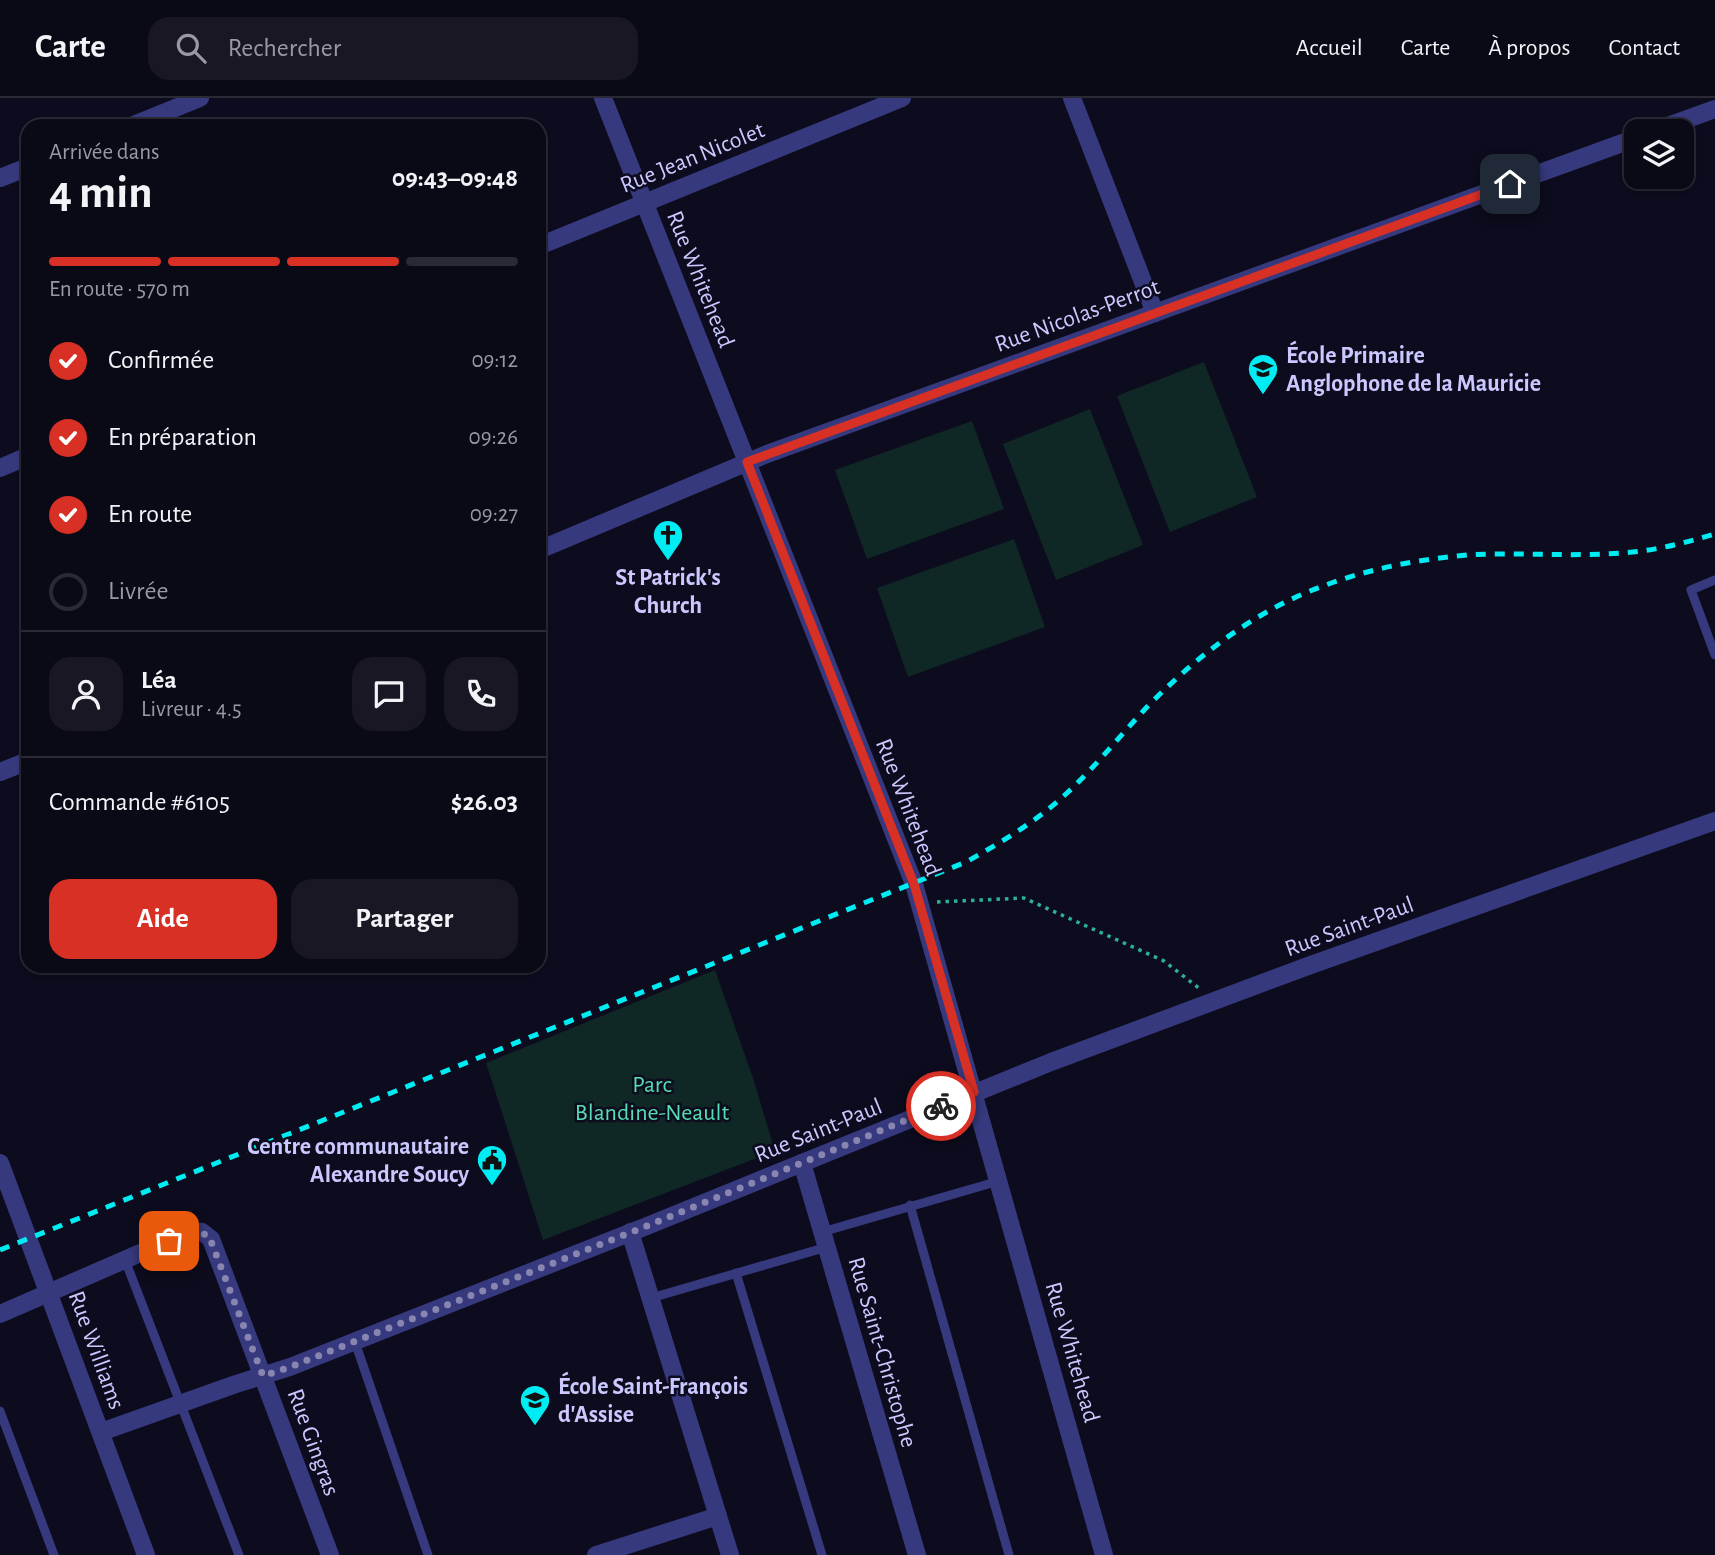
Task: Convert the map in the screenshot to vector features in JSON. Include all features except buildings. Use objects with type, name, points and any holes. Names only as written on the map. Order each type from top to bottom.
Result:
[{"type":"street","points":[[148,119],[201,98]]},
{"type":"street","name":"Rue Whitehead","points":[[603,98],[920,904],[1104,1555]]},
{"type":"street","name":"Rue Jean Nicolet","points":[[546,243],[902,98]]},
{"type":"street","points":[[1072,98],[1155,313]]},
{"type":"street","points":[[1687,119],[1715,109]]},
{"type":"street","name":"Rue Nicolas-Perrot","points":[[546,547],[747,462],[1624,142]]},
{"type":"street","points":[[0,178],[21,170]]},
{"type":"street","points":[[0,468],[21,459]]},
{"type":"street","points":[[0,772],[21,764]]},
{"type":"street","name":"Rue Saint-Paul","points":[[101,1432],[355,1342],[974,1092],[1216,1001],[1715,821]]},
{"type":"street","name":"Rue Williams","points":[[0,1163],[146,1555]]},
{"type":"street","name":"Rue Saint-Christophe","points":[[802,1163],[917,1555]]},
{"type":"street","name":"Rue Gingras","points":[[125,1260],[191,1231],[202,1232],[211,1240],[330,1555]]},
{"type":"street","points":[[630,1232],[730,1555]]},
{"type":"street","points":[[0,1314],[125,1260]]},
{"type":"street","points":[[596,1555],[718,1516]]},
{"type":"lane","points":[[1715,580],[1691,590],[1715,655]]},
{"type":"lane","points":[[651,1298],[736,1273],[910,1205],[999,1181]]},
{"type":"lane","points":[[910,1205],[1009,1555]]},
{"type":"lane","points":[[125,1260],[239,1555]]},
{"type":"lane","points":[[736,1273],[822,1555]]},
{"type":"lane","points":[[355,1342],[428,1555]]},
{"type":"lane","points":[[0,1411],[54,1555]]},
{"type":"path","points":[[920,904],[1024,898],[1164,961],[1216,1001]]},
{"type":"green space","points":[[1204,362],[1257,497],[1170,532],[1117,396]]},
{"type":"green space","points":[[1090,409],[1143,545],[1056,580],[1003,444]]},
{"type":"green space","points":[[972,421],[1004,509],[867,559],[835,470]]},
{"type":"green space","points":[[1014,539],[1045,627],[908,677],[877,588]]},
{"type":"green space","name":"Parc Blandine-Neault","points":[[715,970],[775,1151],[543,1240],[486,1063]]},
{"type":"railway","points":[[0,1250],[966,862],[1019,831],[1056,803],[1088,773],[1162,692],[1215,646],[1273,608],[1315,589],[1379,569],[1423,560],[1487,554],[1584,555],[1634,552],[1715,534]]},
{"type":"way so far","points":[[169,1241],[191,1231],[209,1236],[263,1376],[647,1226],[941,1106]]},
{"type":"place","name":"École Primaire Anglophone de la Mauricie","points":[[1263,396]]},
{"type":"place","name":"St Patrick's Church","points":[[668,562]]},
{"type":"place","name":"Centre communautaire Alexandre Soucy","points":[[492,1187]]},
{"type":"place","name":"École Saint-François d'Assise","points":[[535,1427]]},
{"type":"route","points":[[941,1106],[974,1092],[914,884],[747,462],[1510,184]]}]
